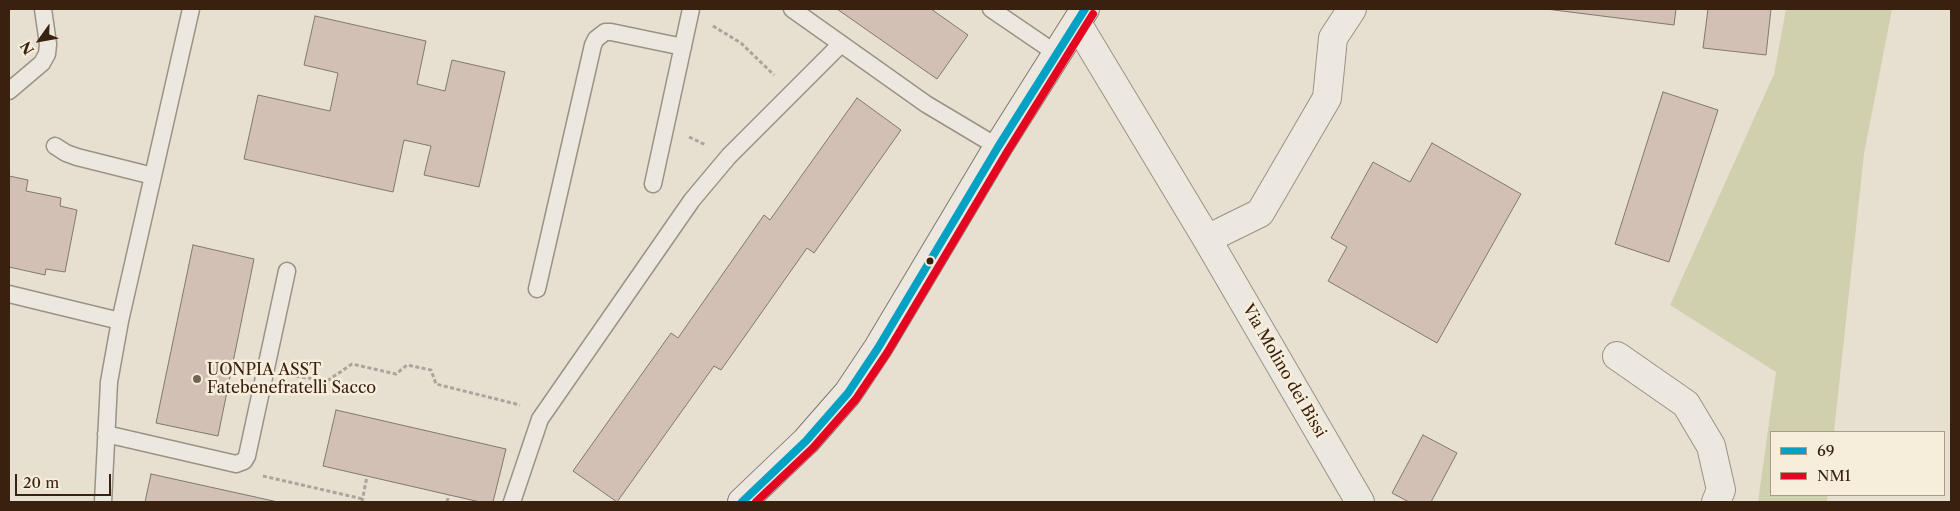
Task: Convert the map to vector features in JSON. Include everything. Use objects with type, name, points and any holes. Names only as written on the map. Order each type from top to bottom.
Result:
[{"type":"street","points":[[1207,240],[1260,213],[1327,98],[1333,38],[1352,9]]},
{"type":"street","points":[[742,502],[806,442],[848,393],[929,265],[998,147],[1081,16]]},
{"type":"street","name":"Via Molino dei Bissi","points":[[1081,16],[1207,240],[1360,502]]},
{"type":"street","points":[[1617,356],[1686,404],[1711,446],[1722,490],[1716,502]]},
{"type":"lane","points":[[9,91],[42,63],[47,54],[48,44],[43,9]]},
{"type":"lane","points":[[103,502],[109,382],[120,322],[191,9]]},
{"type":"lane","points":[[792,9],[926,104],[998,147]]},
{"type":"lane","points":[[991,9],[1057,54]]},
{"type":"lane","points":[[653,184],[690,14]]},
{"type":"lane","points":[[537,289],[592,45],[605,32],[611,32],[683,47]]},
{"type":"lane","points":[[512,502],[533,438],[545,412],[692,200],[729,156],[841,44]]},
{"type":"lane","points":[[55,146],[76,157],[153,176]]},
{"type":"lane","points":[[106,434],[236,464],[240,463],[247,456],[287,271]]},
{"type":"lane","points":[[9,294],[120,322]]},
{"type":"path","points":[[690,14],[733,36],[791,94]]},
{"type":"path","points":[[665,131],[693,138],[729,156]]},
{"type":"path","points":[[265,370],[320,382],[331,379],[352,364],[396,374],[407,365],[431,370],[436,384],[545,412]]},
{"type":"path","points":[[236,464],[250,473],[362,500],[368,476]]},
{"type":"path","points":[[447,502],[449,495]]},
{"type":"green space","points":[[1786,9],[1892,9],[1864,154],[1834,431],[1770,431],[1770,496],[1828,496],[1827,502],[1758,502],[1776,372],[1670,305],[1774,74]]},
{"type":"building","points":[[837,9],[931,9],[968,35],[937,79]]},
{"type":"building","points":[[1546,9],[1676,9],[1674,25]]},
{"type":"building","points":[[1708,9],[1771,9],[1766,55],[1703,48]]},
{"type":"building","points":[[315,16],[426,41],[417,84],[445,91],[452,60],[505,72],[479,187],[424,175],[431,146],[404,140],[393,192],[244,159],[258,95],[330,111],[338,73],[304,65]]},
{"type":"building","points":[[1663,92],[1718,110],[1669,262],[1615,244]]},
{"type":"building","points":[[857,98],[901,130],[814,253],[807,248],[721,370],[714,366],[617,502],[573,471],[671,333],[678,338],[764,215],[770,220]]},
{"type":"building","points":[[1432,143],[1521,194],[1437,343],[1328,281],[1347,247],[1331,238],[1373,162],[1410,182]]},
{"type":"building","points":[[9,176],[28,180],[26,191],[61,198],[60,206],[77,210],[65,272],[46,269],[45,275],[9,267]]},
{"type":"building","name":"UONPIA ASST Fatebenefratelli Sacco","points":[[193,245],[254,259],[218,436],[156,423]]},
{"type":"building","points":[[336,410],[506,449],[493,502],[480,502],[323,466]]},
{"type":"building","points":[[1423,435],[1457,453],[1431,502],[1409,502],[1392,493]]},
{"type":"building","points":[[151,474],[278,502],[145,502]]},
{"type":"transit line","name":"69","points":[[742,502],[806,441],[848,393],[878,348],[998,147],[1085,9]]},
{"type":"transit line","name":"NM1","points":[[756,502],[813,448],[856,399],[887,353],[1007,152],[1093,14]]},
{"type":"place","name":"UONPIA ASST Fatebenefratelli Sacco","points":[[197,379]]}]
